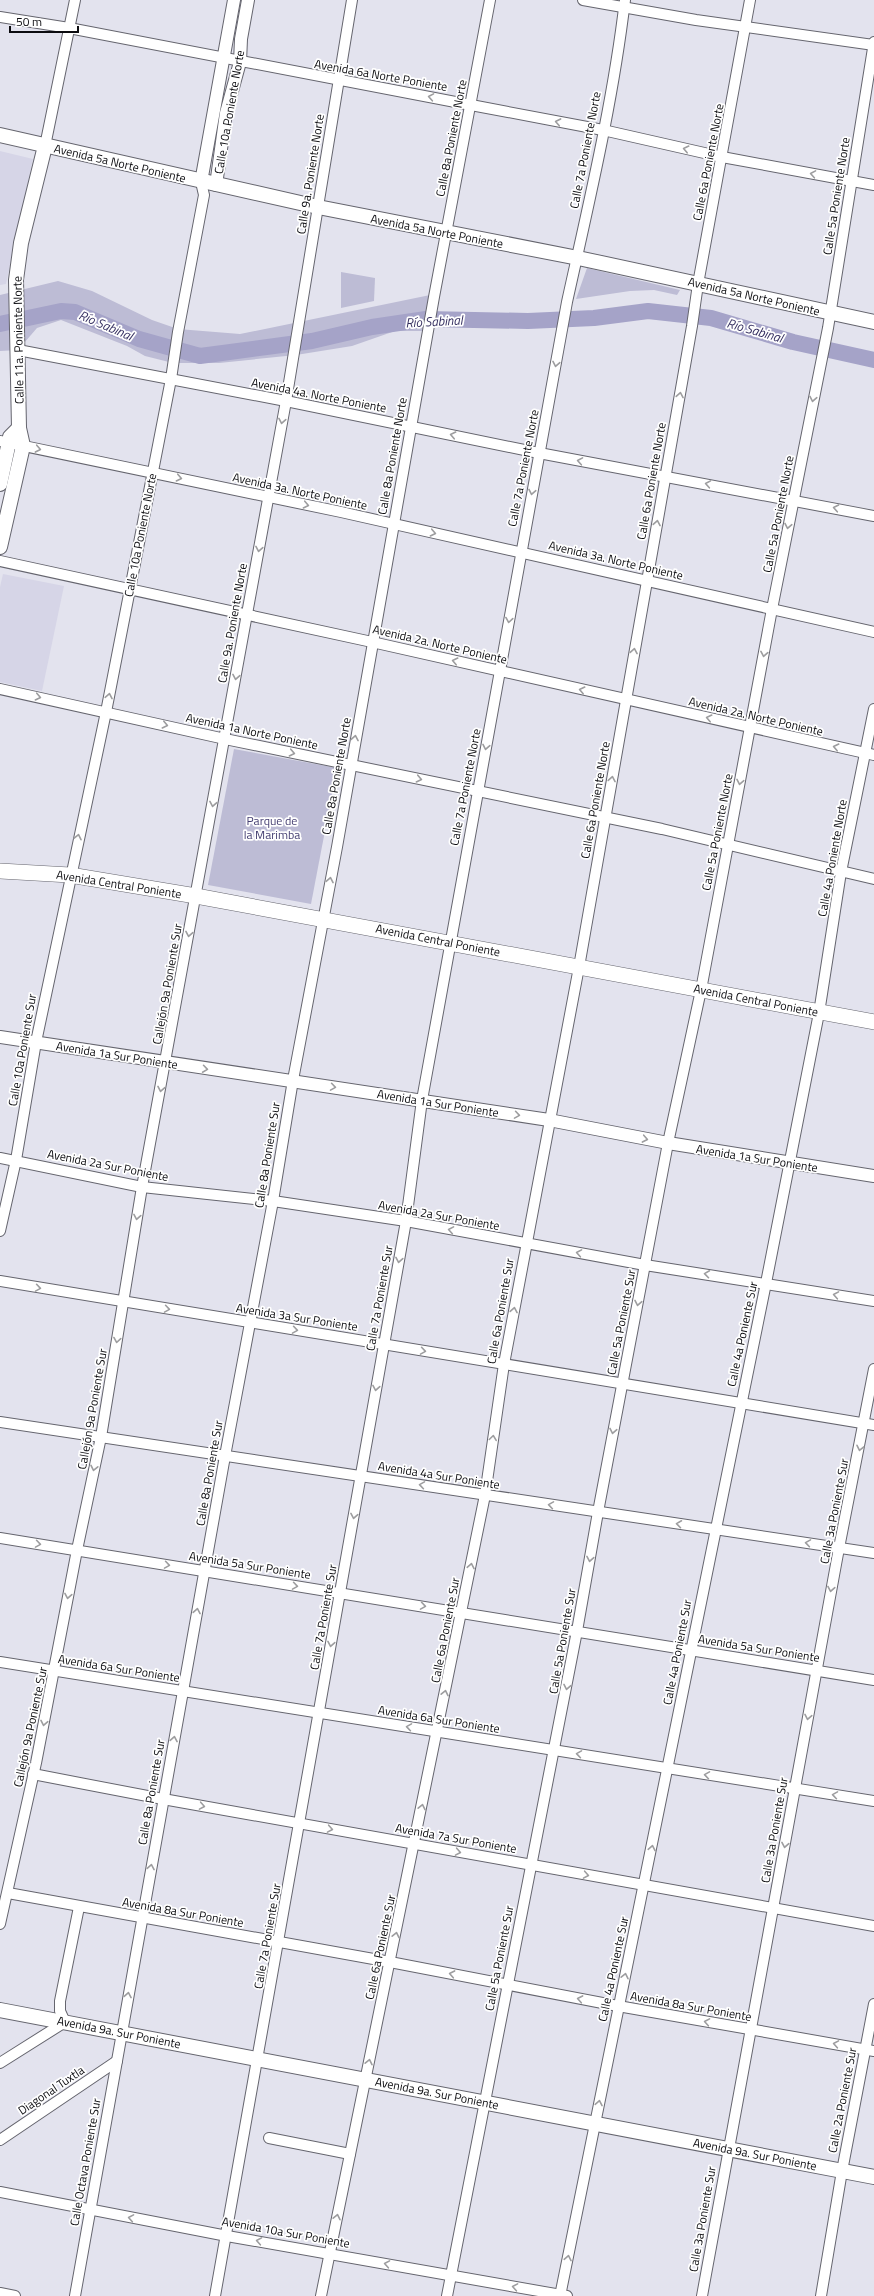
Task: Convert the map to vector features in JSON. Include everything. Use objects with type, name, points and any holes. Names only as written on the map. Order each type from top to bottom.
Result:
[{"type":"main road","name":"Avenida 5a Norte Poniente","points":[[0,135],[46,146],[202,189],[216,185],[318,208],[578,258],[874,322]]},
{"type":"main road","name":"Calle 11a. Poniente Norte","points":[[23,446],[19,428],[16,280],[21,243],[46,146]]},
{"type":"main road","points":[[0,484],[4,442],[19,428]]},
{"type":"main road","points":[[0,547],[23,446]]},
{"type":"main road","name":"Avenida Central Poniente","points":[[0,871],[70,875],[196,896],[323,918],[818,1013],[874,1022]]},
{"type":"main road","name":"Avenida 9a. Sur Poniente","points":[[0,2010],[874,2177]]},
{"type":"street","name":"Calle 11a. Poniente Norte","points":[[46,146],[75,0]]},
{"type":"street","name":"Calle 10a Poniente Norte","points":[[70,875],[106,712],[171,379],[173,356],[202,189],[222,59],[234,0]]},
{"type":"street","name":"Calle 10a Poniente Norte","points":[[216,185],[226,113],[240,62],[241,39],[248,0]]},
{"type":"street","name":"Calle 9a. Poniente Norte","points":[[196,896],[286,401],[352,0]]},
{"type":"street","name":"Calle 8a Poniente Norte","points":[[323,918],[434,297],[490,0]]},
{"type":"street","points":[[583,0],[624,3],[746,27],[874,44]]},
{"type":"street","name":"Calle 6a Poniente Norte","points":[[579,966],[692,326],[695,300],[750,0]]},
{"type":"street","name":"Calle 7a Poniente Norte","points":[[450,942],[500,672],[520,552],[567,302],[578,258],[603,130],[624,3]]},
{"type":"street","name":"Avenida 6a Norte Poniente","points":[[0,17],[70,28],[222,59],[603,130],[722,157],[874,185]]},
{"type":"street","name":"Calle 5a Poniente Norte","points":[[702,990],[727,844],[831,313],[874,44]]},
{"type":"street","name":"Avenida 4a. Norte Poniente","points":[[18,350],[286,401],[539,453],[874,516]]},
{"type":"street","name":"Avenida 3a. Norte Poniente","points":[[4,442],[393,524],[874,632]]},
{"type":"street","name":"Avenida 2a. Norte Poniente","points":[[0,561],[372,642],[869,754]]},
{"type":"street","name":"Avenida 1a Norte Poniente","points":[[0,689],[351,765],[605,817],[727,844],[842,872],[874,878]]},
{"type":"street","name":"Calle 4a Poniente Norte","points":[[818,1013],[842,872],[869,754],[874,709]]},
{"type":"street","name":"Calle 10a Poniente Sur","points":[[0,1231],[16,1160],[36,1042],[70,875]]},
{"type":"street","name":"Callejón 9a Poniente Sur","points":[[0,1924],[8,1893],[55,1671],[77,1550],[101,1437],[142,1187],[196,896]]},
{"type":"street","name":"Calle 8a Poniente Sur","points":[[122,2033],[224,1456],[273,1201],[293,1080],[323,918]]},
{"type":"street","name":"Calle 7a Poniente Sur","points":[[215,2296],[227,2236],[406,1221],[422,1100],[450,942]]},
{"type":"street","name":"Calle 6a Poniente Sur","points":[[321,2296],[438,1732],[485,1495],[504,1364],[579,966]]},
{"type":"street","name":"Calle 5a Poniente Sur","points":[[447,2296],[530,1865],[577,1631],[668,1143],[702,990]]},
{"type":"street","name":"Calle 4a Poniente Sur","points":[[562,2296],[618,2006],[645,1885],[690,1650],[766,1283],[818,1013]]},
{"type":"street","name":"Avenida 1a Sur Poniente","points":[[0,1037],[166,1063],[293,1080],[549,1120],[788,1164],[874,1176]]},
{"type":"street","name":"Avenida 2a Sur Poniente","points":[[0,1158],[16,1160],[142,1187],[273,1201],[406,1221],[645,1265],[874,1301]]},
{"type":"street","name":"Avenida 3a Sur Poniente","points":[[0,1281],[869,1424]]},
{"type":"street","name":"Calle 3a Poniente Sur","points":[[702,2296],[839,1548],[869,1424],[874,1369]]},
{"type":"street","name":"Avenida 4a Sur Poniente","points":[[0,1422],[874,1553]]},
{"type":"street","name":"Avenida 5a Sur Poniente","points":[[0,1538],[874,1680]]},
{"type":"street","name":"Avenida 6a Sur Poniente","points":[[0,1662],[874,1801]]},
{"type":"street","name":"Avenida 7a Sur Poniente","points":[[33,1774],[163,1800],[874,1926]]},
{"type":"street","name":"Avenida 8a Sur Poniente","points":[[8,1893],[390,1962],[618,2006],[869,2050]]},
{"type":"street","points":[[0,2063],[65,2022],[60,2011],[60,2001],[79,1907]]},
{"type":"street","name":"Calle 2a Poniente Sur","points":[[821,2296],[842,2171],[869,2050],[874,2004]]},
{"type":"street","name":"Calle Octava Poniente Sur","points":[[75,2296],[122,2033]]},
{"type":"street","name":"Diagonal Tuxtla","points":[[0,2140],[117,2061]]},
{"type":"street","points":[[269,2138],[350,2154]]},
{"type":"street","name":"Avenida 10a Sur Poniente","points":[[0,2192],[227,2236],[330,2253],[562,2296]]},
{"type":"street","points":[[0,2293],[15,2296]]},
{"type":"shaded area","points":[[0,151],[33,159],[6,284],[0,285]]},
{"type":"shaded area","points":[[3,574],[64,586],[42,691],[0,682],[0,587]]},
{"type":"green space","points":[[587,268],[680,290],[677,295],[654,290],[630,291],[576,299]]},
{"type":"green space","points":[[341,272],[375,278],[374,301],[341,308]]},
{"type":"green space","points":[[58,281],[92,291],[152,320],[178,329],[240,334],[435,294],[429,331],[395,331],[352,346],[296,355],[219,363],[173,363],[145,356],[127,346],[61,320],[37,328],[18,350],[0,351],[0,295]]},
{"type":"green space","name":"Parque de la Marimba","points":[[234,749],[337,768],[311,904],[208,885]]},
{"type":"waterway","name":"Río Sabinal","points":[[0,324],[61,311],[75,312],[139,339],[200,356],[312,341],[372,327],[426,319],[528,321],[594,318],[648,311],[711,318],[793,342],[874,360]]}]
